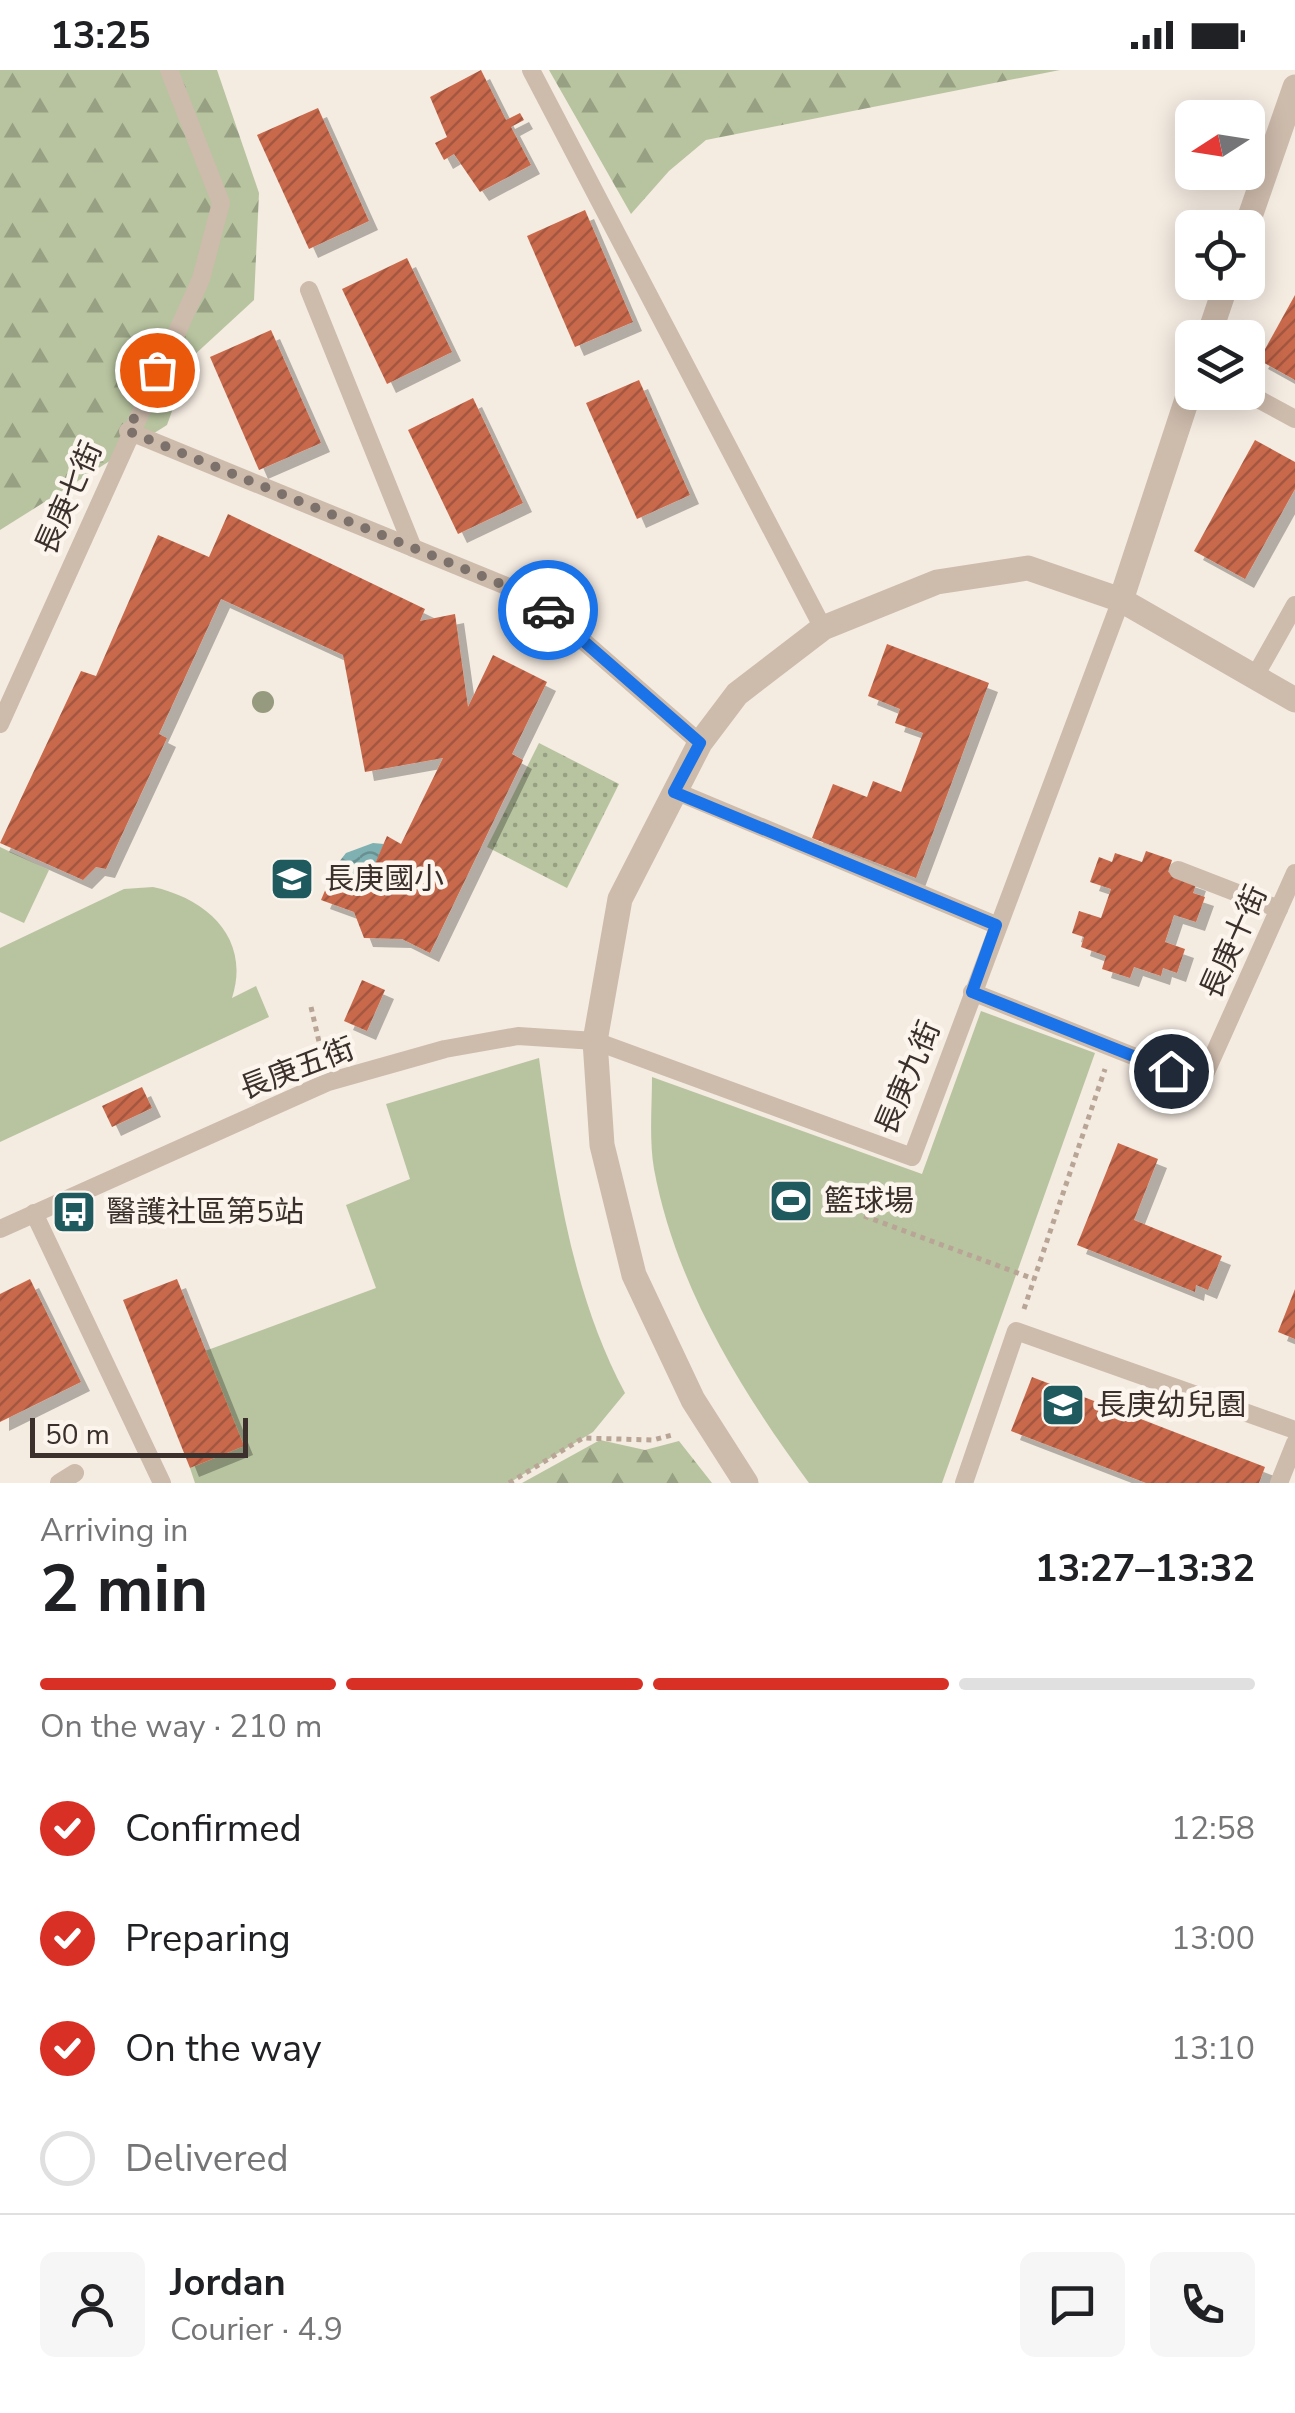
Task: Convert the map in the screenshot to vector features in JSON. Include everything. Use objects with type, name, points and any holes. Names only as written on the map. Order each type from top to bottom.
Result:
[{"type":"street","points":[[1252,210],[1295,87]]},
{"type":"street","points":[[1120,600],[1183,410]]},
{"type":"street","points":[[746,1483],[693,1400],[634,1276],[602,1145],[595,1041],[620,899],[700,743],[736,694],[823,628],[937,582],[1028,568],[1120,600],[1295,700]]},
{"type":"lane","name":"長庚七街","points":[[0,724],[128,431],[201,279],[222,203],[169,70]]},
{"type":"lane","points":[[532,70],[823,628]]},
{"type":"lane","points":[[308,290],[413,548]]},
{"type":"lane","points":[[1265,403],[1295,420]]},
{"type":"lane","points":[[128,431],[533,597],[700,743]]},
{"type":"lane","name":"長庚九街","points":[[595,1041],[912,1158],[1120,600]]},
{"type":"lane","points":[[1254,678],[1295,604]]},
{"type":"lane","points":[[674,792],[996,925]]},
{"type":"lane","points":[[1178,870],[1279,909]]},
{"type":"lane","name":"長庚十街","points":[[972,992],[1201,1083],[1295,873]]},
{"type":"lane","name":"長庚五街","points":[[0,1229],[328,1082],[444,1049],[518,1036],[595,1041]]},
{"type":"lane","points":[[34,1213],[162,1483]]},
{"type":"lane","points":[[964,1483],[1016,1331],[1295,1430]]},
{"type":"lane","points":[[1279,1483],[1295,1443]]},
{"type":"path","points":[[310,1007],[328,1082]]},
{"type":"path","points":[[1016,1331],[1112,1048]]},
{"type":"path","points":[[864,1216],[1034,1280]]},
{"type":"path","points":[[508,1483],[583,1438],[603,1435],[653,1440],[672,1435]]},
{"type":"green space","points":[[0,70],[217,70],[259,193],[254,300],[191,358],[167,425],[0,530]]},
{"type":"green space","points":[[549,70],[1060,70],[706,140],[669,171],[631,214]]},
{"type":"green space","points":[[539,743],[619,784],[567,888],[487,847]]},
{"type":"green space","points":[[0,847],[49,870],[24,923],[0,912]]},
{"type":"green space","points":[[153,887],[191,901],[220,925],[235,957],[232,998],[256,986],[269,1017],[0,1142],[0,948],[124,889]]},
{"type":"green space","points":[[981,1011],[1095,1053],[942,1483],[809,1483],[735,1373],[678,1254],[654,1169],[652,1077],[922,1174]]},
{"type":"green space","points":[[539,1058],[567,1230],[591,1313],[625,1393],[593,1432],[509,1483],[195,1483],[190,1468],[243,1446],[205,1351],[376,1288],[346,1205],[410,1179],[386,1104]]},
{"type":"green space","points":[[600,1440],[645,1450],[679,1441],[712,1483],[522,1483]]},
{"type":"water","points":[[373,843],[384,844],[367,882],[335,867],[346,853]]},
{"type":"building","points":[[481,70],[506,120],[520,113],[524,120],[511,127],[531,165],[480,192],[454,154],[444,160],[435,143],[447,137],[430,97]]},
{"type":"building","points":[[318,108],[369,221],[309,249],[257,135]]},
{"type":"building","points":[[585,210],[633,322],[575,347],[527,236]]},
{"type":"building","points":[[407,258],[452,352],[387,384],[342,289]]},
{"type":"building","points":[[1295,295],[1295,380],[1265,363],[1265,349]]},
{"type":"building","points":[[271,330],[321,443],[259,470],[210,357]]},
{"type":"building","points":[[639,380],[690,495],[637,519],[586,403]]},
{"type":"building","points":[[473,398],[523,503],[458,534],[408,430]]},
{"type":"building","points":[[1255,440],[1295,462],[1295,489],[1245,579],[1194,551]]},
{"type":"building","points":[[228,514],[425,609],[420,621],[455,614],[468,707],[493,655],[547,682],[512,754],[523,760],[430,953],[402,939],[364,938],[354,912],[321,900],[335,867],[367,882],[387,836],[401,844],[443,758],[365,772],[343,655],[221,599],[159,734],[167,738],[106,869],[96,867],[83,880],[0,843],[81,671],[96,676],[158,535],[209,557]]},
{"type":"building","points":[[887,644],[989,683],[916,878],[812,838],[833,784],[867,797],[873,781],[901,792],[923,733],[895,723],[900,709],[868,696]]},
{"type":"building","points":[[1146,851],[1172,860],[1168,872],[1197,882],[1193,893],[1205,897],[1196,922],[1174,915],[1165,942],[1185,949],[1177,973],[1163,968],[1161,976],[1134,967],[1130,978],[1102,969],[1106,956],[1081,947],[1084,937],[1072,933],[1079,911],[1101,918],[1111,889],[1090,882],[1099,857],[1112,862],[1115,853],[1142,862]]},
{"type":"building","points":[[362,980],[385,990],[367,1031],[344,1021]]},
{"type":"building","points":[[142,1087],[152,1108],[112,1127],[102,1106]]},
{"type":"building","points":[[1118,1143],[1158,1159],[1134,1220],[1222,1256],[1208,1290],[1196,1285],[1195,1292],[1077,1245]]},
{"type":"building","points":[[30,1279],[81,1382],[0,1422],[0,1294]]},
{"type":"building","points":[[177,1279],[244,1446],[190,1468],[123,1300]]},
{"type":"building","points":[[1295,1289],[1295,1339],[1278,1332]]},
{"type":"building","name":"長庚幼兒園","points":[[1032,1377],[1265,1467],[1259,1483],[1146,1483],[1011,1431]]},
{"type":"way so far","points":[[157,370],[128,431],[533,597],[548,610]]},
{"type":"place","name":"長庚國小","points":[[292,879]]},
{"type":"place","name":"籃球場","points":[[791,1201]]},
{"type":"place","name":"醫護社區第5站","points":[[74,1212]]},
{"type":"place","name":"長庚幼兒園","points":[[1063,1405]]},
{"type":"route","points":[[548,610],[700,743],[674,792],[996,925],[972,992],[1171,1071]]}]
